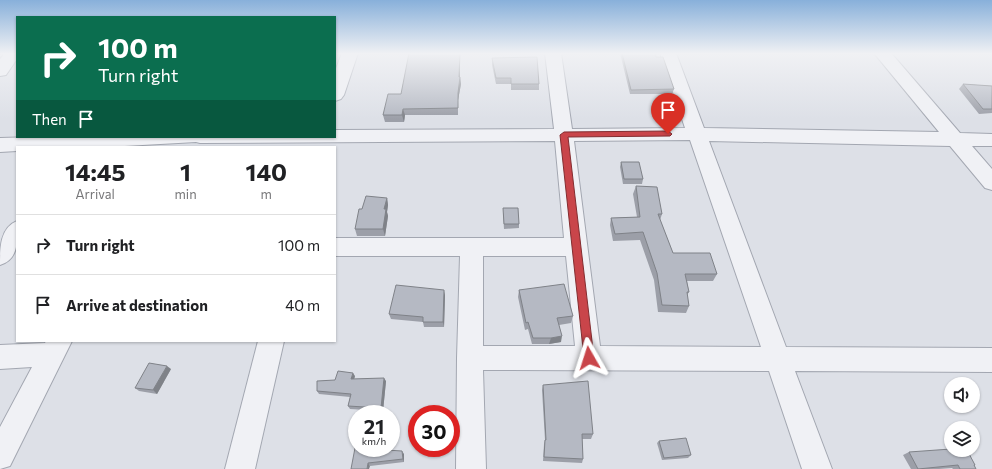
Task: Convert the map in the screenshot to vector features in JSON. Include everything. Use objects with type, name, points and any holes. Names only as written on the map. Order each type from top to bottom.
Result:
[{"type":"street","points":[[336,92],[342,75]]},
{"type":"street","points":[[556,75],[589,358]]},
{"type":"street","points":[[676,75],[817,469]]},
{"type":"street","points":[[901,75],[992,183]]},
{"type":"street","points":[[336,137],[697,134],[992,140]]},
{"type":"street","points":[[0,145],[73,145],[176,138]]},
{"type":"street","points":[[0,256],[16,232]]},
{"type":"street","points":[[336,247],[577,247]]},
{"type":"street","points":[[470,469],[472,247]]},
{"type":"street","points":[[240,469],[271,342]]},
{"type":"street","points":[[0,356],[56,347]]},
{"type":"street","points":[[0,456],[56,347]]},
{"type":"street","points":[[470,358],[992,360]]},
{"type":"building","points":[[405,75],[459,75],[460,77],[458,108],[403,109],[402,115],[383,115],[388,94],[401,94]]},
{"type":"building","points":[[495,75],[538,75],[539,84],[511,84],[511,78],[496,78]]},
{"type":"building","points":[[627,75],[669,75],[674,89],[631,90]]},
{"type":"building","points":[[963,84],[992,86],[992,109],[983,109]]},
{"type":"building","points":[[621,162],[639,162],[643,179],[624,179]]},
{"type":"building","points":[[636,186],[657,187],[662,214],[658,214],[673,253],[710,253],[717,274],[685,274],[689,292],[687,292],[689,306],[662,305],[657,273],[643,232],[615,234],[611,218],[640,217]]},
{"type":"building","points":[[366,196],[387,198],[384,209],[386,209],[383,229],[355,229],[359,209],[362,209]]},
{"type":"building","points":[[503,208],[518,208],[519,224],[504,224]]},
{"type":"building","points":[[564,284],[573,316],[557,318],[562,336],[551,338],[533,338],[528,322],[526,323],[519,290]]},
{"type":"building","points":[[396,285],[444,290],[443,322],[423,322],[423,317],[389,314]]},
{"type":"building","points":[[149,363],[167,366],[153,390],[135,388]]},
{"type":"building","points":[[338,371],[353,373],[351,379],[384,378],[381,405],[348,405],[351,394],[317,391],[317,381],[335,380]]},
{"type":"building","points":[[588,381],[593,434],[582,434],[583,459],[544,457],[546,440],[543,385]]},
{"type":"building","points":[[686,438],[691,455],[664,458],[659,441]]},
{"type":"building","points":[[944,450],[944,457],[971,457],[976,469],[960,469],[958,465],[918,469],[909,452]]},
{"type":"building","points":[[400,451],[402,451],[403,459],[368,463],[367,469],[351,469],[353,457],[400,457]]},
{"type":"route","points":[[589,358],[564,135],[668,134]]}]
